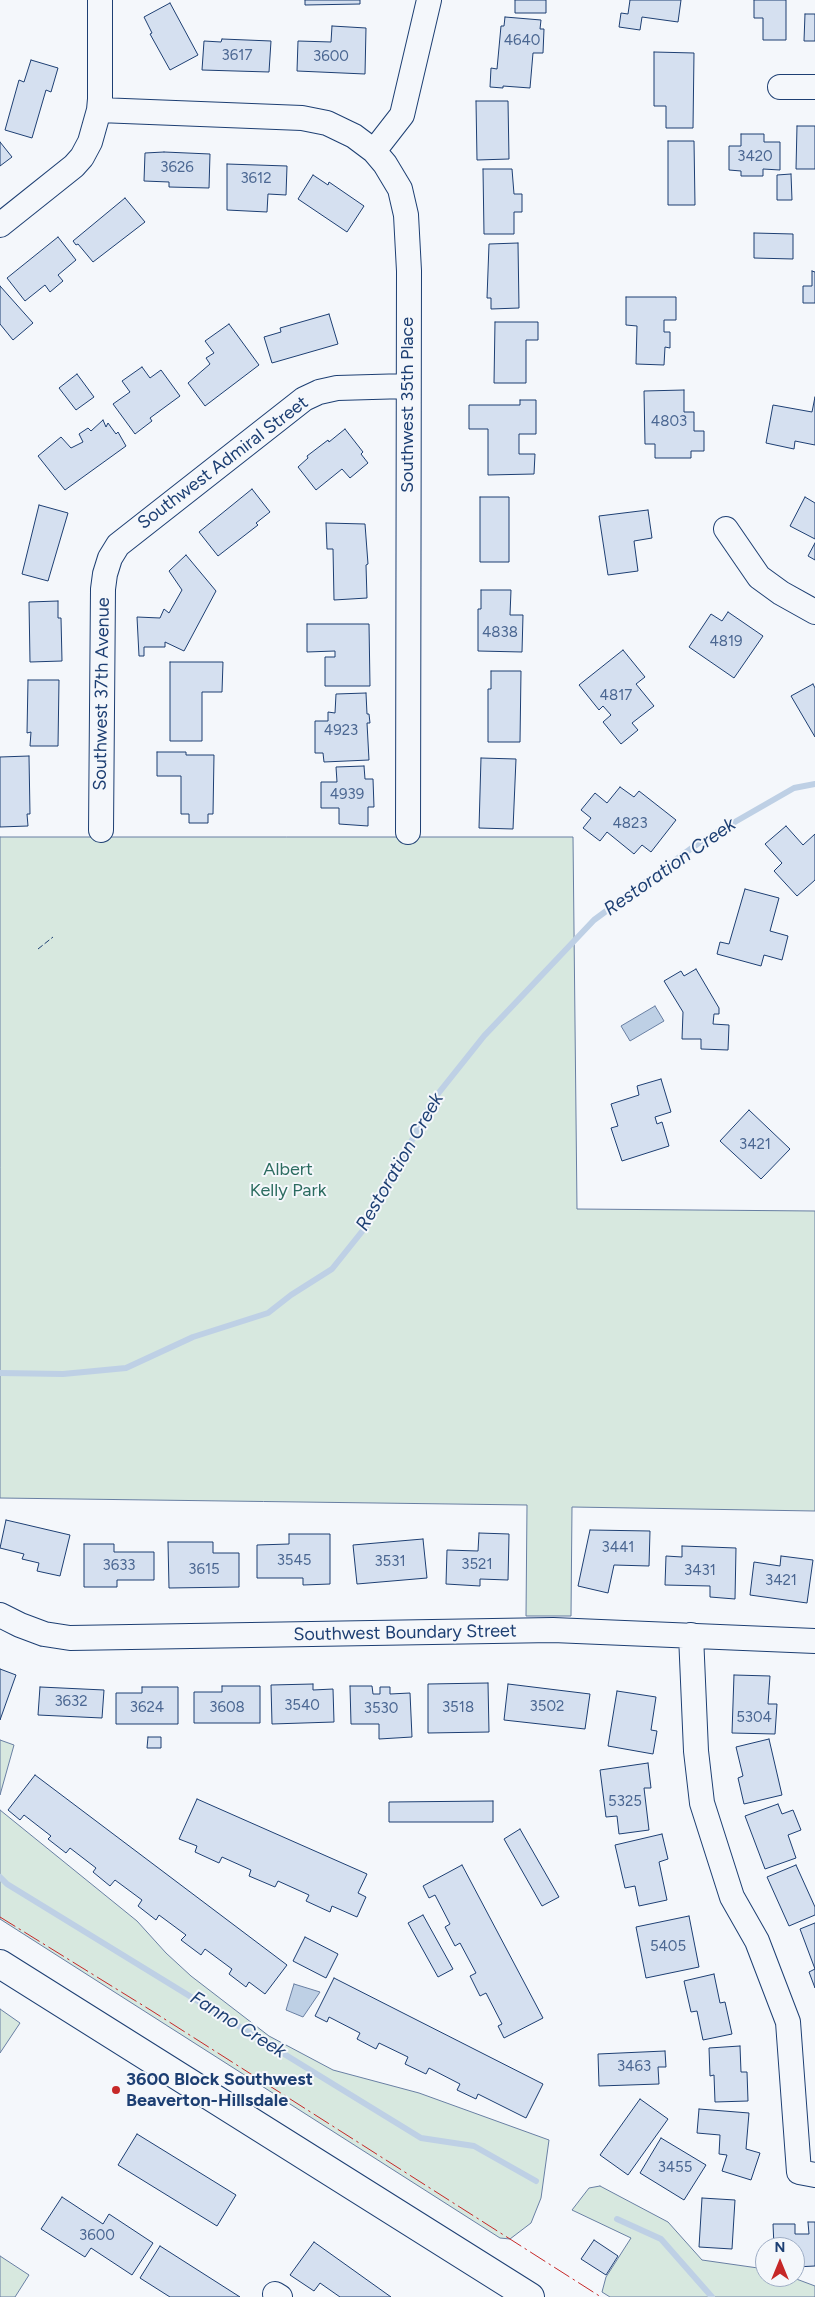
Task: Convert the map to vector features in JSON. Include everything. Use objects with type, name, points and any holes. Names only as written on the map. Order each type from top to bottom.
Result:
[{"type":"main road","points":[[0,1964],[530,2297]]},
{"type":"street","points":[[0,225],[58,180],[82,157],[90,142],[99,110],[100,0]]},
{"type":"street","points":[[374,151],[402,114],[429,0]]},
{"type":"street","points":[[780,87],[815,87]]},
{"type":"street","name":"Southwest 35th Place","points":[[99,110],[302,118],[340,129],[374,151],[394,177],[400,189],[406,214],[409,271],[407,386],[408,832]]},
{"type":"street","name":"Southwest Admiral Street","points":[[110,558],[118,545],[304,399],[319,392],[336,388],[407,386]]},
{"type":"street","points":[[726,529],[759,577],[781,593],[815,612]]},
{"type":"street","name":"Southwest 37th Avenue","points":[[100,830],[103,589],[104,574],[110,558]]},
{"type":"street","name":"Southwest Boundary Street","points":[[0,1614],[36,1631],[70,1638],[553,1630],[815,1641]]},
{"type":"street","points":[[691,1635],[696,1751],[702,1803],[732,1897],[756,1941],[788,2022],[807,2174]]},
{"type":"green space","name":"Albert Kelly Park","points":[[0,837],[573,837],[577,1209],[815,1211],[815,1511],[572,1507],[571,1616],[526,1616],[527,1505],[0,1498]]},
{"type":"green space","points":[[0,1740],[14,1745],[0,1795]]},
{"type":"green space","points":[[0,1810],[137,1921],[166,1953],[191,1976],[269,2036],[333,2070],[419,2093],[549,2140],[541,2198],[531,2223],[510,2239],[500,2238],[0,1919]]},
{"type":"green space","points":[[0,2009],[20,2023],[0,2053]]},
{"type":"green space","points":[[600,2186],[668,2222],[702,2260],[755,2268],[755,2287],[805,2287],[805,2282],[815,2286],[815,2297],[610,2297],[602,2292],[606,2277],[631,2238],[572,2210],[589,2188]]},
{"type":"green space","points":[[0,2256],[29,2275],[15,2297],[0,2297]]},
{"type":"water","points":[[655,1006],[664,1021],[630,1041],[621,1026]]},
{"type":"water","points":[[294,1984],[320,1992],[303,2017],[286,2010]]},
{"type":"building","points":[[305,0],[360,0],[360,4],[305,5]]},
{"type":"building","points":[[515,0],[546,0],[546,13],[515,13]]},
{"type":"building","points":[[630,0],[681,0],[678,22],[642,17],[640,30],[619,27],[621,13],[628,14]]},
{"type":"building","points":[[754,0],[786,0],[786,40],[763,40],[763,18],[754,18]]},
{"type":"building","points":[[170,3],[198,55],[170,70],[150,34],[152,33],[144,17]]},
{"type":"building","points":[[805,14],[815,14],[815,41],[804,41]]},
{"type":"building","points":[[505,17],[541,20],[540,29],[544,29],[543,53],[533,53],[530,88],[490,87],[491,68],[497,69],[501,26],[504,26]]},
{"type":"building","points":[[332,26],[366,28],[365,74],[297,71],[298,41],[331,42]]},
{"type":"building","points":[[222,39],[271,41],[269,72],[202,70],[204,41],[221,42]]},
{"type":"building","points":[[654,52],[694,53],[693,128],[666,128],[666,106],[654,106]]},
{"type":"building","points":[[31,60],[58,68],[51,92],[46,90],[32,138],[5,130],[19,80],[24,82]]},
{"type":"building","points":[[476,101],[508,101],[509,159],[477,160]]},
{"type":"building","points":[[797,126],[815,126],[815,169],[796,169]]},
{"type":"building","points":[[741,134],[764,134],[764,142],[780,142],[780,170],[763,169],[763,176],[741,176],[741,171],[729,170],[729,146],[741,146]]},
{"type":"building","points":[[668,141],[694,141],[695,205],[668,205]]},
{"type":"building","points":[[0,142],[12,157],[0,166]]},
{"type":"building","points":[[145,153],[210,154],[209,188],[169,187],[169,182],[144,181]]},
{"type":"building","points":[[227,164],[287,166],[286,195],[268,194],[267,212],[227,210]]},
{"type":"building","points":[[483,169],[512,169],[514,194],[522,194],[522,212],[514,212],[514,234],[484,234]]},
{"type":"building","points":[[791,174],[792,200],[777,200],[777,175]]},
{"type":"building","points":[[313,175],[328,185],[329,182],[364,206],[347,232],[298,199]]},
{"type":"building","points":[[125,198],[145,222],[93,262],[78,244],[76,245],[73,241]]},
{"type":"building","points":[[754,233],[793,234],[793,259],[754,258]]},
{"type":"building","points":[[58,237],[76,260],[58,275],[63,281],[50,292],[45,285],[25,301],[7,278]]},
{"type":"building","points":[[518,243],[519,308],[491,309],[491,298],[487,298],[489,244]]},
{"type":"building","points":[[812,271],[815,272],[815,303],[803,303],[803,286],[812,286]]},
{"type":"building","points":[[0,286],[33,323],[13,340],[0,324]]},
{"type":"building","points":[[626,297],[676,297],[676,320],[664,320],[664,332],[670,332],[670,348],[665,347],[664,365],[636,364],[637,326],[626,325]]},
{"type":"building","points":[[329,314],[338,344],[272,363],[264,337],[281,332],[280,328]]},
{"type":"building","points":[[495,322],[538,322],[538,340],[526,340],[526,383],[494,383]]},
{"type":"building","points":[[229,324],[259,365],[205,406],[188,383],[210,364],[206,358],[214,353],[205,341]]},
{"type":"building","points":[[142,367],[150,378],[161,370],[180,396],[150,418],[152,421],[135,434],[113,404],[130,392],[122,381]]},
{"type":"building","points":[[77,374],[94,397],[76,410],[59,388]]},
{"type":"building","points":[[684,390],[684,412],[694,412],[694,431],[704,431],[704,451],[691,451],[691,458],[655,458],[655,444],[645,444],[644,391]]},
{"type":"building","points":[[815,397],[815,445],[795,441],[794,449],[766,443],[773,405],[812,412]]},
{"type":"building","points":[[520,400],[536,400],[536,434],[519,434],[519,454],[535,454],[534,474],[488,475],[488,429],[469,429],[469,405],[520,405]]},
{"type":"building","points":[[103,420],[106,427],[108,423],[116,434],[118,432],[126,446],[65,490],[38,456],[61,437],[71,448],[83,442],[79,434],[88,428],[91,431]]},
{"type":"building","points":[[345,429],[363,452],[361,454],[368,463],[350,478],[342,469],[316,490],[298,467],[308,458],[307,456]]},
{"type":"building","points":[[252,489],[270,512],[256,523],[258,525],[218,556],[199,532]]},
{"type":"building","points":[[480,497],[509,497],[509,562],[480,562]]},
{"type":"building","points":[[805,497],[815,503],[815,539],[790,526]]},
{"type":"building","points":[[39,505],[68,513],[48,581],[22,574]]},
{"type":"building","points":[[648,510],[652,538],[634,541],[638,571],[608,575],[599,516]]},
{"type":"building","points":[[326,523],[365,524],[368,564],[366,565],[367,598],[334,600],[333,549],[327,549]]},
{"type":"building","points":[[815,543],[815,560],[808,556]]},
{"type":"building","points":[[186,555],[216,591],[184,651],[165,642],[165,647],[144,647],[144,656],[139,656],[137,617],[160,618],[164,609],[169,613],[182,590],[169,571]]},
{"type":"building","points":[[481,590],[511,590],[510,615],[523,615],[522,652],[478,651],[478,609],[481,609]]},
{"type":"building","points":[[58,601],[58,618],[61,618],[62,661],[30,662],[29,602]]},
{"type":"building","points":[[728,612],[763,636],[734,678],[689,647],[711,614],[722,621]]},
{"type":"building","points":[[307,624],[369,624],[370,686],[325,686],[325,657],[335,657],[335,651],[307,652]]},
{"type":"building","points":[[623,650],[645,677],[636,684],[654,706],[632,723],[638,730],[621,744],[603,722],[611,715],[603,706],[599,710],[579,685]]},
{"type":"building","points":[[170,662],[223,662],[222,692],[202,692],[202,741],[170,741]]},
{"type":"building","points":[[491,671],[521,671],[520,742],[488,742],[488,689],[491,689]]},
{"type":"building","points":[[28,680],[59,680],[58,746],[30,746],[31,732],[27,733]]},
{"type":"building","points":[[813,684],[815,688],[815,737],[791,696]]},
{"type":"building","points":[[366,693],[367,714],[369,714],[370,723],[367,723],[369,760],[324,762],[323,753],[315,753],[315,721],[328,721],[328,712],[335,713],[336,694]]},
{"type":"building","points":[[157,752],[186,752],[186,755],[214,755],[213,814],[208,814],[208,823],[189,823],[189,814],[181,814],[181,776],[157,776]]},
{"type":"building","points":[[29,756],[30,814],[27,814],[28,826],[0,827],[0,757]]},
{"type":"building","points":[[481,758],[516,759],[513,829],[479,828]]},
{"type":"building","points":[[364,766],[365,779],[373,779],[374,807],[368,807],[368,826],[339,824],[339,808],[321,808],[321,782],[337,782],[336,767]]},
{"type":"building","points":[[620,787],[634,797],[639,791],[676,820],[651,852],[642,845],[634,854],[607,832],[600,841],[583,828],[591,818],[581,810],[595,793],[607,803]]},
{"type":"building","points":[[786,826],[803,845],[815,834],[815,880],[797,896],[774,871],[782,863],[765,844]]},
{"type":"building","points":[[745,889],[779,898],[770,931],[788,936],[782,960],[764,955],[761,966],[717,954],[720,942],[729,944]]},
{"type":"building","points":[[696,969],[719,1008],[719,1014],[714,1014],[713,1024],[729,1025],[728,1050],[701,1049],[701,1039],[682,1039],[683,1012],[664,981],[681,971],[684,976]]},
{"type":"building","points":[[661,1079],[671,1112],[655,1117],[657,1124],[662,1122],[669,1146],[622,1161],[611,1128],[618,1126],[611,1104],[639,1095],[637,1086]]},
{"type":"building","points":[[749,1110],[790,1149],[761,1179],[720,1141]]},
{"type":"building","points":[[6,1520],[70,1535],[60,1576],[37,1571],[39,1563],[22,1559],[24,1554],[0,1548]]},
{"type":"building","points":[[590,1530],[650,1531],[649,1566],[614,1565],[608,1593],[578,1586]]},
{"type":"building","points":[[479,1533],[509,1534],[508,1580],[480,1579],[480,1586],[446,1584],[447,1550],[478,1551]]},
{"type":"building","points":[[289,1534],[330,1534],[330,1584],[303,1585],[303,1578],[257,1578],[257,1545],[289,1544]]},
{"type":"building","points":[[423,1539],[427,1578],[357,1584],[353,1545]]},
{"type":"building","points":[[168,1542],[213,1542],[213,1553],[239,1553],[239,1587],[169,1588]]},
{"type":"building","points":[[84,1544],[114,1544],[114,1552],[154,1552],[154,1580],[117,1580],[117,1587],[84,1587]]},
{"type":"building","points":[[682,1546],[736,1548],[735,1599],[710,1597],[710,1586],[665,1585],[666,1556],[682,1557]]},
{"type":"building","points":[[781,1556],[813,1560],[807,1603],[750,1595],[754,1562],[780,1566]]},
{"type":"building","points":[[0,1669],[16,1675],[0,1720]]},
{"type":"building","points":[[734,1675],[770,1676],[768,1704],[777,1704],[775,1734],[732,1733]]},
{"type":"building","points":[[488,1683],[489,1732],[428,1733],[428,1684]]},
{"type":"building","points":[[313,1684],[313,1690],[333,1689],[334,1722],[272,1724],[271,1685]]},
{"type":"building","points":[[508,1684],[590,1694],[585,1729],[504,1720]]},
{"type":"building","points":[[222,1686],[260,1686],[260,1723],[194,1723],[194,1692],[222,1692]]},
{"type":"building","points":[[350,1686],[372,1686],[373,1694],[380,1694],[380,1687],[390,1687],[390,1694],[410,1693],[412,1737],[379,1739],[379,1724],[351,1724]]},
{"type":"building","points":[[40,1687],[104,1690],[102,1718],[38,1715]]},
{"type":"building","points":[[142,1687],[178,1687],[178,1724],[116,1724],[116,1693],[142,1693]]},
{"type":"building","points":[[617,1691],[656,1697],[651,1730],[657,1731],[653,1754],[608,1746]]},
{"type":"building","points":[[148,1737],[161,1737],[161,1748],[147,1748]]},
{"type":"building","points":[[769,1739],[782,1795],[744,1804],[738,1778],[743,1776],[736,1747]]},
{"type":"building","points":[[648,1763],[651,1788],[644,1788],[649,1830],[619,1834],[617,1816],[606,1817],[600,1770]]},
{"type":"building","points":[[35,1775],[287,1965],[265,1994],[249,1982],[246,1987],[229,1974],[232,1969],[205,1949],[201,1955],[181,1940],[186,1935],[159,1915],[156,1920],[138,1906],[142,1900],[115,1880],[110,1886],[93,1872],[96,1868],[70,1848],[66,1853],[48,1839],[51,1836],[24,1815],[20,1820],[8,1810]]},
{"type":"building","points":[[197,1799],[367,1874],[358,1893],[366,1897],[357,1917],[332,1906],[330,1912],[306,1901],[309,1895],[278,1881],[275,1887],[249,1876],[251,1870],[222,1857],[219,1863],[195,1852],[197,1846],[179,1839]]},
{"type":"building","points":[[493,1801],[493,1822],[389,1822],[389,1802]]},
{"type":"building","points":[[778,1804],[782,1814],[793,1810],[801,1830],[788,1835],[796,1858],[765,1869],[745,1816]]},
{"type":"building","points":[[520,1829],[559,1897],[542,1906],[504,1839]]},
{"type":"building","points":[[662,1834],[668,1859],[659,1862],[667,1900],[639,1906],[635,1886],[625,1888],[615,1845]]},
{"type":"building","points":[[462,1865],[543,2018],[504,2038],[498,2026],[502,2024],[486,1993],[480,1996],[470,1976],[476,1973],[460,1943],[455,1946],[445,1927],[450,1924],[435,1895],[429,1898],[423,1886]]},
{"type":"building","points":[[796,1865],[815,1907],[815,1915],[789,1926],[767,1877]]},
{"type":"building","points":[[423,1915],[453,1969],[438,1977],[408,1923]]},
{"type":"building","points":[[689,1916],[699,1967],[646,1978],[636,1927]]},
{"type":"building","points":[[815,1923],[815,1969],[800,1929]]},
{"type":"building","points":[[305,1937],[338,1954],[326,1978],[293,1961]]},
{"type":"building","points":[[815,1969],[815,1988],[809,1972]]},
{"type":"building","points":[[714,1974],[720,2003],[725,2002],[732,2034],[703,2040],[697,2011],[691,2012],[684,1981]]},
{"type":"building","points":[[334,1978],[543,2084],[526,2118],[478,2094],[476,2099],[457,2090],[460,2084],[429,2068],[426,2074],[405,2064],[408,2057],[379,2043],[376,2049],[357,2039],[360,2033],[329,2017],[327,2022],[315,2016]]},
{"type":"building","points":[[740,2046],[741,2072],[747,2072],[748,2101],[715,2102],[714,2075],[710,2076],[709,2048]]},
{"type":"building","points":[[665,2051],[666,2067],[658,2067],[659,2084],[599,2086],[598,2054]]},
{"type":"building","points":[[640,2099],[668,2119],[628,2175],[600,2155]]},
{"type":"building","points":[[699,2109],[749,2113],[746,2149],[760,2153],[751,2180],[722,2171],[727,2155],[719,2154],[720,2135],[697,2133]]},
{"type":"building","points":[[137,2134],[236,2195],[217,2226],[118,2165]]},
{"type":"building","points":[[661,2138],[706,2165],[684,2200],[640,2173]]},
{"type":"building","points":[[62,2197],[103,2224],[109,2214],[153,2243],[132,2275],[91,2248],[85,2257],[41,2229]]},
{"type":"building","points":[[702,2198],[735,2200],[732,2249],[699,2247]]},
{"type":"building","points":[[808,2222],[815,2222],[815,2266],[805,2266],[805,2237],[774,2237],[773,2224],[795,2224],[795,2234],[809,2234]]},
{"type":"building","points":[[594,2240],[618,2256],[606,2275],[581,2259]]},
{"type":"building","points":[[314,2242],[391,2297],[340,2297],[320,2283],[314,2291],[290,2275]]},
{"type":"building","points":[[160,2246],[240,2297],[170,2297],[140,2278]]},
{"type":"waterway","name":"Restoration Creek","points":[[0,1373],[63,1374],[126,1368],[193,1337],[268,1313],[291,1295],[332,1269],[368,1224],[433,1100],[484,1036],[594,920],[700,842],[794,788],[815,784]]},
{"type":"waterway","name":"Fanno Creek","points":[[0,1877],[7,1884],[421,2138],[474,2146],[536,2181]]},
{"type":"waterway","name":"Fanno Creek","points":[[617,2219],[661,2239],[712,2297]]},
{"type":"fence","points":[[38,949],[53,937]]},
{"type":"power","points":[[0,1917],[152,2011],[601,2297]]},
{"type":"place","name":"3600 Block Southwest Beaverton-Hillsdale","points":[[116,2090]]}]
